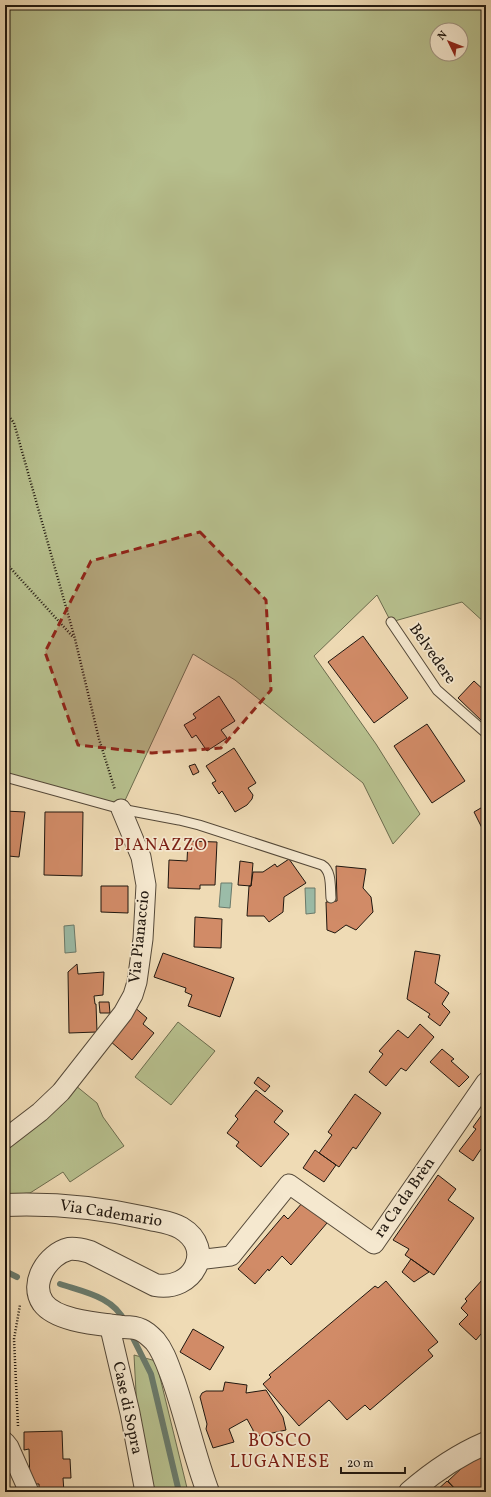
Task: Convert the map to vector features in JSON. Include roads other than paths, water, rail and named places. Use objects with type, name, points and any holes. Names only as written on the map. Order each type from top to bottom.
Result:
[{"type":"street","name":"Via Pianaccio","points":[[5,1139],[51,1102],[70,1082],[123,1012],[133,995],[137,982],[143,939],[146,885],[141,857],[121,809]]},
{"type":"street","name":"ra Ca da Brèn","points":[[198,1260],[231,1256],[289,1184],[374,1244],[486,1082]]},
{"type":"street","name":"Via Cademario","points":[[5,1205],[71,1205],[116,1211],[174,1224],[187,1232],[192,1238],[196,1244],[198,1260]]},
{"type":"street","points":[[198,1260],[190,1275],[174,1286],[165,1287],[146,1282],[99,1256],[80,1249],[71,1249],[62,1251],[44,1267],[38,1286],[43,1303],[59,1315],[68,1318],[142,1330],[155,1342],[164,1356],[179,1397],[196,1459],[208,1492]]},
{"type":"street","name":"Case di Sopra","points":[[118,1326],[130,1413],[145,1492]]},
{"type":"street","points":[[5,1442],[9,1447],[29,1492]]},
{"type":"street","points":[[410,1492],[439,1468],[472,1449],[486,1443]]},
{"type":"lane","name":"Belvedere","points":[[392,622],[437,690],[486,733]]},
{"type":"lane","points":[[5,777],[121,809],[199,825],[322,865],[327,868],[331,898]]},
{"type":"waterway","points":[[5,1271],[17,1277]]},
{"type":"waterway","points":[[60,1284],[88,1293],[106,1301],[114,1307],[125,1322]]},
{"type":"waterway","points":[[130,1332],[151,1374],[179,1492]]},
{"type":"district","name":"PIANAZZO","points":[[161,845]]},
{"type":"district","name":"BOSCO LUGANESE","points":[[280,1451]]}]
